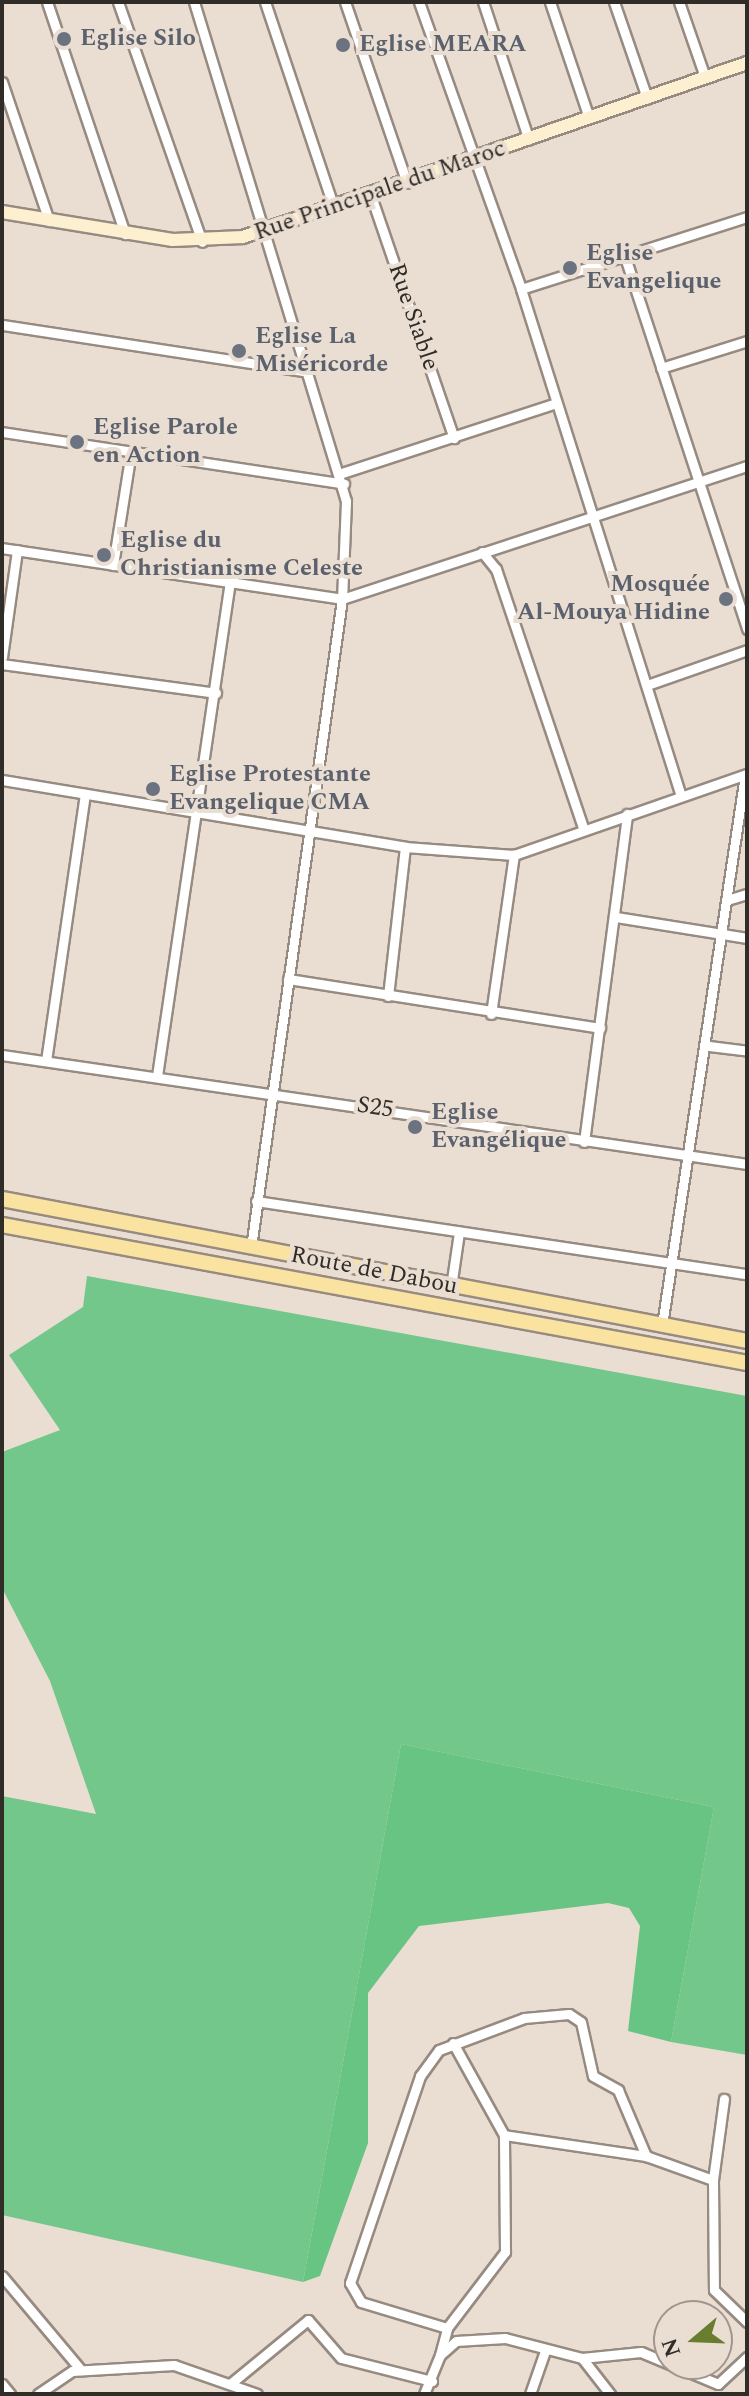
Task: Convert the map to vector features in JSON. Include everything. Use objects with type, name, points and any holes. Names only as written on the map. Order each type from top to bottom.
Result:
[{"type":"main road","name":"Route de Dabou","points":[[2,1199],[747,1341]]},
{"type":"main road","points":[[2,1225],[747,1363]]},
{"type":"street","points":[[47,2],[125,234]]},
{"type":"street","points":[[118,2],[202,242]]},
{"type":"street","points":[[194,2],[304,371],[344,484],[342,599],[251,1247]]},
{"type":"street","points":[[265,2],[334,208]]},
{"type":"street","points":[[345,2],[407,183]]},
{"type":"street","points":[[419,2],[471,160],[521,289],[650,684],[680,793]]},
{"type":"street","points":[[483,2],[529,140]]},
{"type":"street","points":[[550,2],[589,118]]},
{"type":"street","points":[[614,2],[647,98]]},
{"type":"street","points":[[679,2],[705,77]]},
{"type":"street","name":"Rue Principale du Maroc","points":[[2,212],[125,234],[202,242],[263,231],[747,63]]},
{"type":"street","points":[[2,82],[49,221]]},
{"type":"street","name":"Rue Siable","points":[[371,196],[454,438]]},
{"type":"street","points":[[521,289],[747,217]]},
{"type":"street","points":[[624,254],[747,629]]},
{"type":"street","points":[[2,325],[304,371]]},
{"type":"street","points":[[661,368],[747,341]]},
{"type":"street","points":[[342,473],[556,403]]},
{"type":"street","points":[[2,432],[344,484]]},
{"type":"street","points":[[113,565],[131,451]]},
{"type":"street","points":[[2,548],[342,599],[593,514],[747,466]]},
{"type":"street","points":[[2,657],[17,550]]},
{"type":"street","points":[[482,552],[496,569],[583,828]]},
{"type":"street","points":[[157,1076],[216,693],[230,581]]},
{"type":"street","points":[[650,684],[747,650]]},
{"type":"street","points":[[2,664],[216,693]]},
{"type":"street","points":[[2,780],[196,808],[308,832],[405,847],[514,855],[680,793],[746,774],[709,1046],[687,1155],[662,1325]]},
{"type":"street","points":[[46,1061],[85,794]]},
{"type":"street","points":[[584,1142],[616,917],[627,814]]},
{"type":"street","points":[[388,996],[405,847]]},
{"type":"street","points":[[491,1014],[514,855]]},
{"type":"street","points":[[727,900],[747,894]]},
{"type":"street","points":[[616,917],[747,938]]},
{"type":"street","points":[[288,979],[491,1014],[600,1028]]},
{"type":"street","points":[[709,1046],[747,1051]]},
{"type":"street","name":"S25","points":[[2,1055],[747,1164]]},
{"type":"street","points":[[256,1201],[747,1274]]},
{"type":"street","points":[[451,1287],[459,1232]]},
{"type":"street","points":[[447,2328],[361,2302],[350,2283],[420,2076],[453,2043],[524,2018],[569,2014],[581,2022],[593,2076],[618,2090],[646,2156]]},
{"type":"street","points":[[424,2394],[432,2381],[447,2328],[505,2252],[504,2135],[453,2043]]},
{"type":"street","points":[[724,2099],[713,2180],[714,2290],[747,2322]]},
{"type":"street","points":[[504,2135],[646,2156],[713,2180]]},
{"type":"street","points":[[2,2276],[81,2370]]},
{"type":"street","points":[[234,2388],[308,2320],[341,2358],[432,2381]]},
{"type":"street","points":[[440,2355],[456,2341],[505,2338],[545,2351],[582,2358],[626,2350],[653,2359]]},
{"type":"street","points":[[530,2394],[545,2351]]},
{"type":"street","points":[[582,2358],[610,2394]]},
{"type":"street","points":[[38,2394],[81,2370],[174,2365],[257,2394]]},
{"type":"street","points":[[2,2384],[10,2394]]},
{"type":"green space","points":[[87,1276],[747,1396],[747,2055],[671,2042],[714,1807],[401,1744],[303,2282],[2,2215],[2,1796],[96,1814],[50,1681],[2,1588],[2,1452],[60,1430],[9,1355],[83,1307]]},
{"type":"green space","points":[[401,1744],[714,1807],[671,2042],[628,2031],[640,1926],[629,1908],[608,1903],[419,1926],[368,1993],[368,2143],[320,2276],[303,2282]]},
{"type":"place","name":"Eglise Silo","points":[[64,39]]},
{"type":"place","name":"Eglise MEARA","points":[[343,45]]},
{"type":"place","name":"Eglise Evangelique","points":[[570,268]]},
{"type":"place","name":"Eglise La Miséricorde","points":[[239,351]]},
{"type":"place","name":"Eglise Parole en Action","points":[[77,442]]},
{"type":"place","name":"Eglise du Christianisme Celeste","points":[[104,555]]},
{"type":"place","name":"Mosquée Al-Mouya Hidine","points":[[726,599]]},
{"type":"place","name":"Eglise Protestante Evangelique CMA","points":[[153,789]]},
{"type":"place","name":"Eglise Evangélique","points":[[415,1127]]}]
